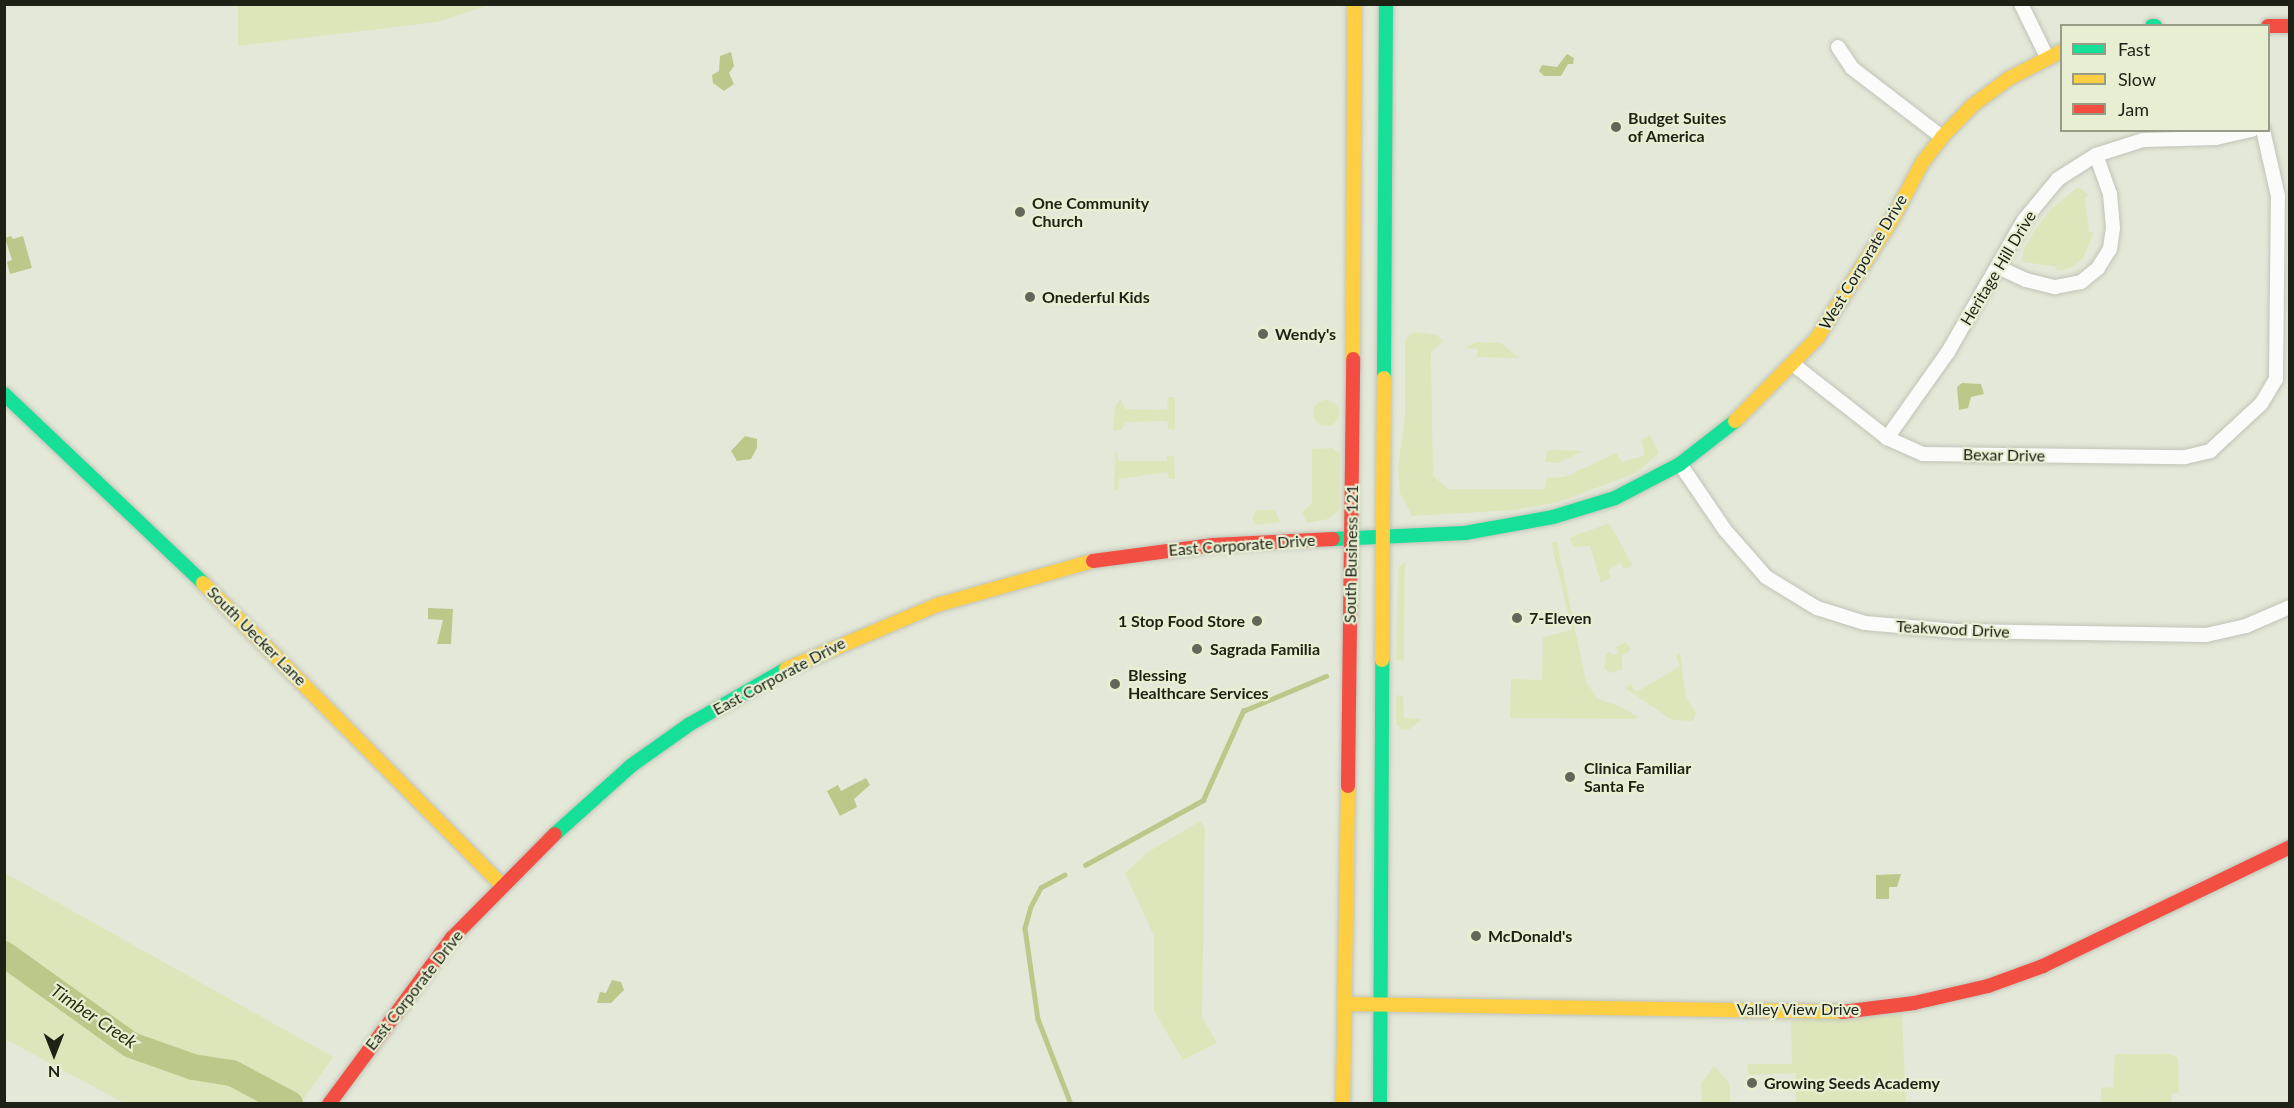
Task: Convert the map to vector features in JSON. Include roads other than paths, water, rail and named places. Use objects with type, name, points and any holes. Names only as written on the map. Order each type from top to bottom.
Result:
[{"type":"main road","name":"South Business 121","points":[[1343,1104],[1352,538],[1354,4]]},
{"type":"main road","name":"South Business 121","points":[[1380,1104],[1386,4]]},
{"type":"main road","points":[[2270,26],[2289,26]]},
{"type":"main road","name":"West Corporate Drive","points":[[1383,537],[1465,533],[1553,517],[1615,498],[1680,464],[1734,423],[1794,365],[1844,298],[1922,163],[1942,137],[1973,105],[2047,57],[2060,51]]},
{"type":"main road","points":[[1352,154],[1386,155]]},
{"type":"main road","name":"South Uecker Lane","points":[[4,394],[228,607],[502,885]]},
{"type":"main road","name":"East Corporate Drive","points":[[329,1104],[452,938],[502,885],[632,765],[690,724],[800,662],[883,626],[1011,582],[1107,558],[1213,545],[1383,537]]},
{"type":"main road","name":"Valley View Drive","points":[[1344,1004],[1842,1012],[1914,1003],[1988,986],[2043,966],[2106,938],[2240,868],[2289,847]]},
{"type":"street","points":[[2021,4],[2047,57]]},
{"type":"street","points":[[1838,47],[1852,68],[1942,137]]},
{"type":"street","name":"Heritage Hill Drive","points":[[1887,438],[1948,352],[2024,220],[2058,179],[2096,155],[2143,140],[2216,138],[2243,132]]},
{"type":"street","name":"Bexar Drive","points":[[1794,365],[1887,438],[1923,454],[2185,457],[2210,451],[2261,404],[2276,379],[2277,196],[2263,132]]},
{"type":"street","points":[[1998,267],[2025,280],[2055,287],[2081,282],[2098,268],[2110,249],[2113,228],[2110,194],[2096,155]]},
{"type":"street","name":"Teakwood Drive","points":[[1680,464],[1725,530],[1766,577],[1817,608],[1865,623],[1956,631],[2206,635],[2246,626],[2289,607]]},
{"type":"waterway","points":[[1085,865],[1203,800],[1243,711],[1326,676]]},
{"type":"waterway","points":[[1065,875],[1041,888],[1031,907],[1025,928],[1038,1019],[1071,1104]]},
{"type":"waterway","name":"Timber Creek","points":[[4,954],[131,1045],[193,1067],[232,1073],[290,1104]]},
{"type":"place","name":"Budget Suites of America","points":[[1616,127]]},
{"type":"place","name":"One Community Church","points":[[1020,212]]},
{"type":"place","name":"Onederful Kids","points":[[1030,297]]},
{"type":"place","name":"Wendy's","points":[[1263,334]]},
{"type":"place","name":"7-Eleven","points":[[1517,618]]},
{"type":"place","name":"1 Stop Food Store","points":[[1257,621]]},
{"type":"place","name":"Sagrada Familia","points":[[1197,649]]},
{"type":"place","name":"Blessing Healthcare Services","points":[[1115,684]]},
{"type":"place","name":"Clinica Familiar Santa Fe","points":[[1570,777]]},
{"type":"place","name":"McDonald's","points":[[1476,936]]},
{"type":"place","name":"Growing Seeds Academy","points":[[1752,1083]]}]
